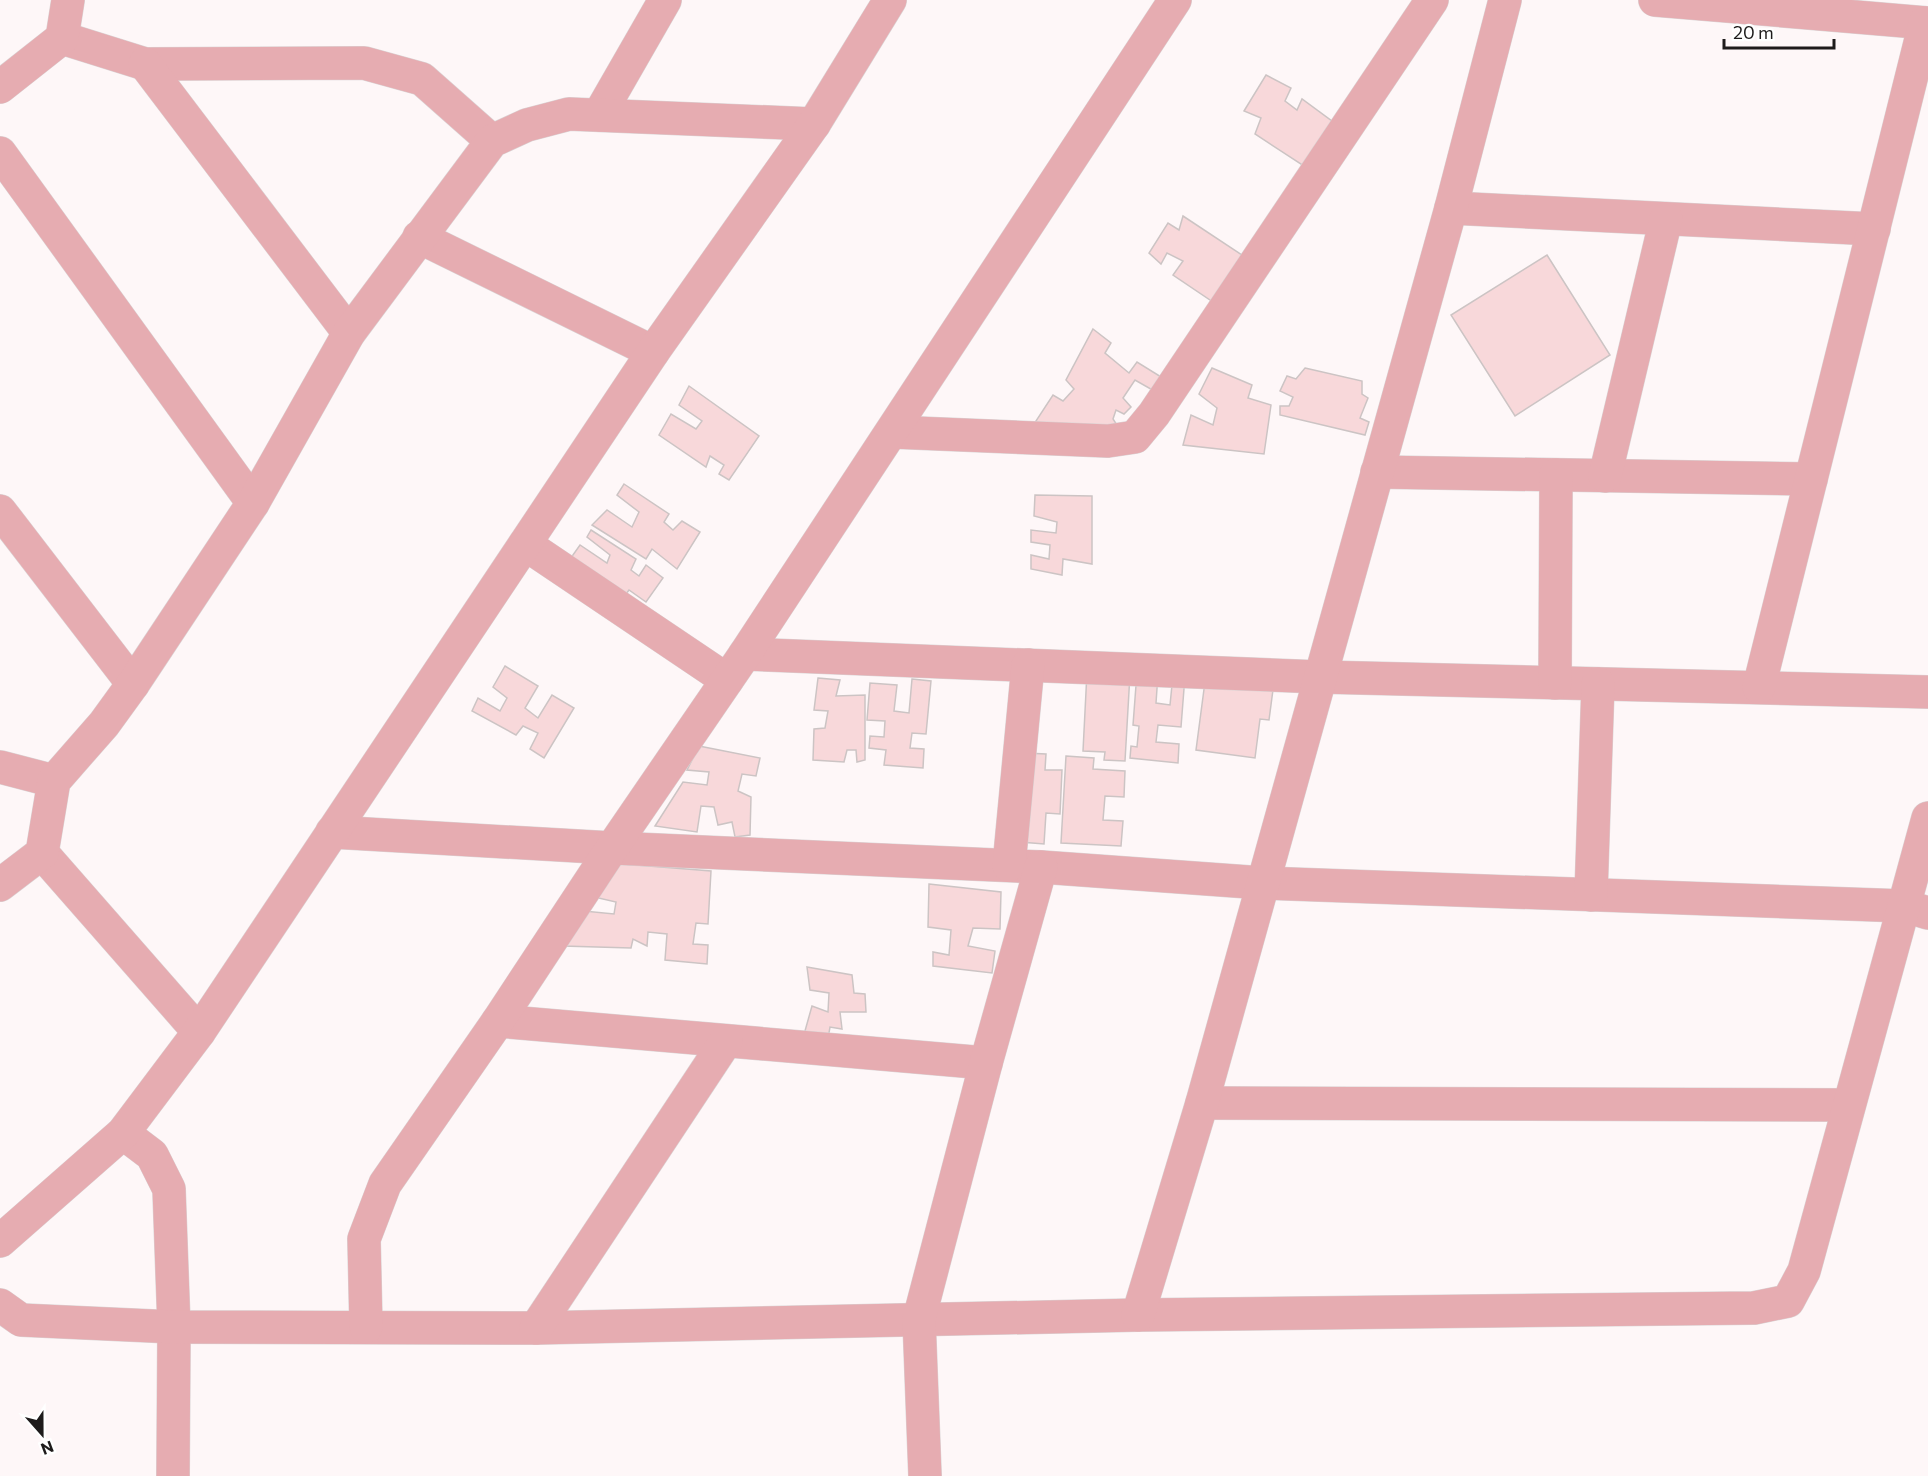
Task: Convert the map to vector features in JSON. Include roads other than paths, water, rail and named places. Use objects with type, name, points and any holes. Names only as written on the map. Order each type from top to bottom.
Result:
[{"type":"street","points":[[0,87],[62,38],[68,0]]},
{"type":"street","points":[[598,115],[665,0]]},
{"type":"street","points":[[0,1241],[123,1133],[199,1032],[653,352],[814,124],[890,0]]},
{"type":"street","points":[[366,1327],[364,1239],[386,1184],[736,667],[1175,0]]},
{"type":"street","points":[[892,432],[1108,441],[1135,437],[1154,414],[1432,0]]},
{"type":"street","points":[[1138,1315],[1202,1103],[1451,208],[1505,0]]},
{"type":"street","points":[[1655,0],[1926,23],[1759,687]]},
{"type":"street","points":[[62,38],[146,64],[364,63],[422,79],[492,141]]},
{"type":"street","points":[[146,64],[349,333]]},
{"type":"street","points":[[0,885],[42,853],[54,782],[104,724],[133,684],[253,503],[349,333],[492,141],[527,125],[569,114],[814,124]]},
{"type":"street","points":[[0,153],[253,503]]},
{"type":"street","points":[[1451,208],[1874,229]]},
{"type":"street","points":[[1605,476],[1666,219]]},
{"type":"street","points":[[419,237],[653,352]]},
{"type":"street","points":[[1377,472],[1811,479]]},
{"type":"street","points":[[1555,683],[1556,475]]},
{"type":"street","points":[[0,511],[133,684]]},
{"type":"street","points":[[525,544],[736,667],[1028,665],[1320,677],[1928,692]]},
{"type":"street","points":[[925,1476],[919,1319],[986,1063],[1025,866],[1028,665]]},
{"type":"street","points":[[1591,895],[1599,684]]},
{"type":"street","points":[[0,767],[54,782]]},
{"type":"street","points":[[0,1305],[21,1320],[174,1327],[536,1328],[1138,1315],[1754,1308],[1788,1301],[1804,1271],[1849,1105],[1916,909],[1928,818]]},
{"type":"street","points":[[332,832],[612,848],[1025,866],[1263,883],[1916,909]]},
{"type":"street","points":[[42,853],[199,1032]]},
{"type":"street","points":[[498,1021],[986,1063]]},
{"type":"street","points":[[536,1328],[726,1041]]},
{"type":"street","points":[[1202,1103],[1849,1105]]},
{"type":"street","points":[[123,1133],[152,1155],[169,1189],[174,1327],[173,1476]]}]
